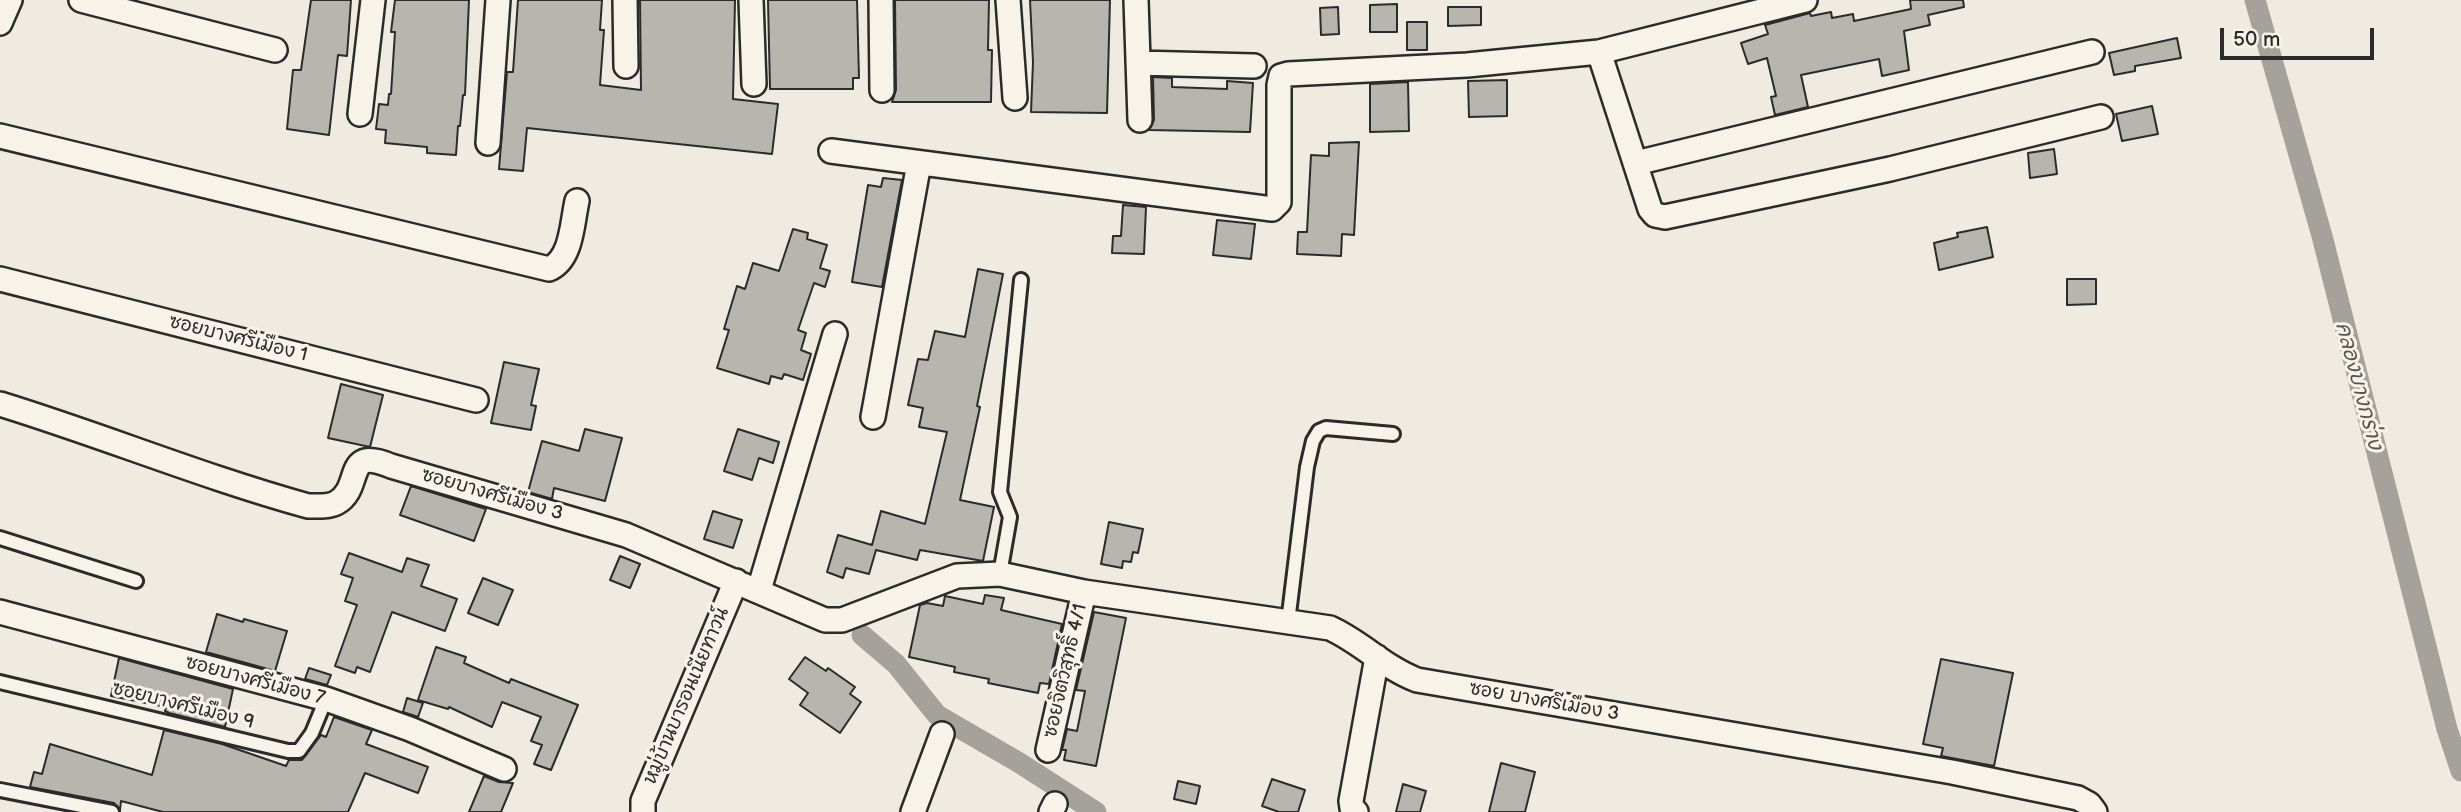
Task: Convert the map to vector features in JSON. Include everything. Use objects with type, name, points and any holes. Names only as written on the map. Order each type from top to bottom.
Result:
[{"type":"street","points":[[0,23],[10,0]]},
{"type":"street","points":[[81,0],[275,50]]},
{"type":"street","points":[[360,114],[373,0]]},
{"type":"street","points":[[488,143],[498,0]]},
{"type":"street","points":[[625,0],[626,66]]},
{"type":"street","points":[[751,0],[754,84]]},
{"type":"street","points":[[880,0],[881,90]]},
{"type":"street","points":[[1008,0],[1015,98]]},
{"type":"street","points":[[1136,0],[1140,120]]},
{"type":"street","points":[[831,151],[1272,209],[1279,202],[1281,76],[1467,65],[1599,52],[1805,0]]},
{"type":"street","points":[[1599,52],[1650,209],[1655,215],[1665,217],[1890,169],[2101,117]]},
{"type":"street","points":[[1636,163],[2092,52]]},
{"type":"street","points":[[1138,63],[1254,66]]},
{"type":"street","points":[[0,136],[549,269],[559,265],[565,255],[577,201]]},
{"type":"street","points":[[873,417],[919,163]]},
{"type":"street","name":"ซอยบางศรีเมือง 1","points":[[0,279],[476,400]]},
{"type":"street","points":[[759,590],[835,334]]},
{"type":"street","name":"ซอยบางศรีเมือง 3","points":[[0,404],[59,422],[213,478],[308,506],[324,506],[337,502],[347,492],[356,469],[363,461],[374,458],[391,466],[626,535],[825,620],[842,620],[957,576],[1000,574]]},
{"type":"street","name":"ซอย บางศรีเมือง 3","points":[[1000,574],[1084,592],[1331,628],[1401,674],[1417,680],[1952,772],[2078,798],[2089,804],[2095,812]]},
{"type":"street","name":"หมู่บ้านบารอนเนียทาวน์","points":[[643,812],[643,801],[736,581]]},
{"type":"street","name":"ซอยจิตวิสุทธิ์ 4/1","points":[[1048,750],[1084,592]]},
{"type":"street","name":"ซอยบางศรีเมือง 7","points":[[0,612],[326,699],[410,729],[504,769]]},
{"type":"street","points":[[1356,812],[1352,801],[1377,657]]},
{"type":"street","points":[[914,812],[942,734]]},
{"type":"lane","points":[[1000,574],[1010,517],[1000,492],[1021,280]]},
{"type":"lane","points":[[1288,622],[1307,467],[1313,441],[1319,431],[1326,428],[1393,434]]},
{"type":"lane","points":[[0,538],[136,581]]},
{"type":"lane","name":"ซอยบางศรีเมือง 9","points":[[0,682],[288,751],[299,751],[306,745],[326,699]]},
{"type":"lane","points":[[0,790],[112,812]]},
{"type":"building","points":[[311,0],[351,0],[347,56],[338,55],[329,135],[287,129],[293,70],[301,70]]},
{"type":"building","points":[[395,0],[469,0],[465,95],[458,126],[456,155],[427,153],[427,147],[385,143],[386,130],[376,129],[379,104],[388,105],[391,94],[395,32],[391,32]]},
{"type":"building","points":[[518,0],[602,0],[600,30],[604,30],[600,85],[641,90],[640,0],[735,0],[733,99],[778,104],[772,154],[527,128],[523,171],[499,169],[507,72],[513,72]]},
{"type":"building","points":[[768,0],[857,0],[859,78],[853,78],[853,89],[770,89]]},
{"type":"building","points":[[895,0],[989,0],[991,102],[892,102],[896,90]]},
{"type":"building","points":[[1030,0],[1110,0],[1107,113],[1031,112],[1033,62]]},
{"type":"building","points":[[1910,0],[1963,0],[1964,7],[1928,15],[1930,25],[1904,31],[1909,70],[1882,76],[1879,59],[1801,75],[1808,107],[1775,115],[1771,97],[1776,96],[1767,58],[1748,64],[1741,43],[1768,34],[1765,25],[1810,13],[1811,16],[1831,12],[1832,18],[1853,14],[1854,21],[1911,9]]},
{"type":"building","points":[[1397,4],[1397,32],[1370,32],[1370,5]]},
{"type":"building","points":[[1338,7],[1339,34],[1321,35],[1320,8]]},
{"type":"building","points":[[1448,7],[1481,7],[1481,25],[1448,26]]},
{"type":"building","points":[[1407,22],[1427,22],[1427,50],[1407,50]]},
{"type":"building","points":[[2177,38],[2181,58],[2135,66],[2135,71],[2114,75],[2109,53]]},
{"type":"building","points":[[1153,77],[1172,78],[1172,87],[1227,89],[1227,81],[1253,83],[1250,132],[1149,130],[1154,120]]},
{"type":"building","points":[[1507,80],[1507,116],[1469,117],[1468,81]]},
{"type":"building","points":[[1408,82],[1409,131],[1370,132],[1370,84]]},
{"type":"building","points":[[2152,106],[2158,134],[2122,141],[2116,114]]},
{"type":"building","points":[[1359,142],[1354,235],[1342,234],[1341,256],[1297,254],[1298,232],[1307,232],[1311,155],[1329,156],[1329,143]]},
{"type":"building","points":[[2054,149],[2057,174],[2030,178],[2028,153]]},
{"type":"building","points":[[883,178],[902,180],[882,287],[852,282],[868,185],[881,187]]},
{"type":"building","points":[[1123,205],[1146,207],[1144,254],[1112,253],[1113,236],[1121,236]]},
{"type":"building","points":[[1217,220],[1255,224],[1251,259],[1213,255]]},
{"type":"building","points":[[1987,227],[1993,257],[1939,270],[1934,243],[1958,237],[1957,233]]},
{"type":"building","points":[[793,229],[808,233],[807,239],[827,245],[820,268],[830,271],[825,287],[814,283],[798,330],[806,333],[801,350],[811,354],[803,380],[784,374],[782,379],[771,376],[769,384],[717,368],[729,330],[724,329],[737,286],[745,289],[753,263],[779,271]]},
{"type":"building","points":[[978,269],[1003,274],[977,406],[980,407],[960,500],[994,507],[983,561],[920,550],[917,560],[876,550],[869,574],[846,568],[843,578],[827,572],[838,535],[872,545],[881,511],[925,524],[947,432],[919,427],[923,408],[908,405],[918,359],[928,360],[935,331],[965,337]]},
{"type":"building","points":[[2067,279],[2096,279],[2096,304],[2067,305]]},
{"type":"building","points":[[504,362],[539,369],[531,405],[536,406],[531,430],[491,423]]},
{"type":"building","points":[[341,384],[383,395],[370,447],[328,438]]},
{"type":"building","points":[[585,429],[622,438],[605,501],[554,488],[552,499],[528,492],[542,441],[579,451]]},
{"type":"building","points":[[738,429],[779,442],[773,463],[759,458],[752,480],[724,471]]},
{"type":"building","points":[[411,486],[486,509],[474,541],[400,515]]},
{"type":"building","points":[[713,511],[742,520],[733,548],[704,539]]},
{"type":"building","points":[[1109,522],[1143,529],[1138,553],[1133,552],[1131,562],[1123,561],[1122,568],[1101,564]]},
{"type":"building","points":[[349,553],[402,572],[407,558],[429,565],[421,586],[457,599],[445,631],[392,612],[370,672],[357,667],[355,673],[335,666],[357,605],[345,601],[353,578],[341,574]]},
{"type":"building","points":[[620,556],[640,564],[630,588],[610,580]]},
{"type":"building","points":[[483,578],[513,590],[498,625],[468,613]]},
{"type":"building","points":[[985,595],[1004,598],[1001,610],[1062,624],[1049,684],[1040,683],[1038,693],[988,683],[989,679],[954,672],[955,667],[909,657],[920,605],[927,603],[943,606],[945,596],[983,604]]},
{"type":"building","points":[[1094,612],[1126,618],[1096,766],[1064,760],[1066,750],[1062,750],[1067,729],[1077,731],[1085,691],[1076,690]]},
{"type":"building","points":[[217,614],[287,631],[275,671],[206,652]]},
{"type":"building","points":[[436,647],[466,657],[464,663],[509,683],[511,679],[578,705],[551,770],[534,764],[542,745],[531,741],[541,717],[502,702],[492,727],[449,707],[448,709],[418,700]]},
{"type":"building","points":[[805,657],[826,671],[828,668],[855,687],[850,694],[861,702],[840,733],[800,705],[808,693],[789,679]]},
{"type":"building","points":[[119,658],[233,689],[225,727],[169,713],[165,711],[166,707],[111,696]]},
{"type":"building","points":[[1941,659],[2013,673],[1994,766],[1941,756],[1943,748],[1923,744]]},
{"type":"building","points":[[309,668],[331,675],[327,685],[305,679]]},
{"type":"building","points":[[407,698],[423,703],[418,717],[403,712]]},
{"type":"building","points":[[334,717],[372,730],[366,744],[428,767],[418,793],[365,773],[348,812],[163,812],[121,801],[120,810],[114,803],[30,787],[34,772],[42,774],[50,744],[152,775],[164,730],[222,744],[286,766],[289,760],[302,760],[321,735],[326,737]]},
{"type":"building","points":[[1501,763],[1535,772],[1525,812],[1489,812]]},
{"type":"building","points":[[484,776],[499,782],[513,783],[501,812],[469,812]]},
{"type":"building","points":[[1272,779],[1305,790],[1298,812],[1279,812],[1262,806]]},
{"type":"building","points":[[1178,781],[1200,786],[1196,804],[1174,799]]},
{"type":"building","points":[[1403,784],[1426,791],[1420,812],[1396,812]]},
{"type":"waterway","name":"คลองบางกร่าง","points":[[2255,0],[2322,236],[2447,729],[2461,771]]},
{"type":"waterway","points":[[862,635],[896,664],[937,715],[1096,812]]}]
